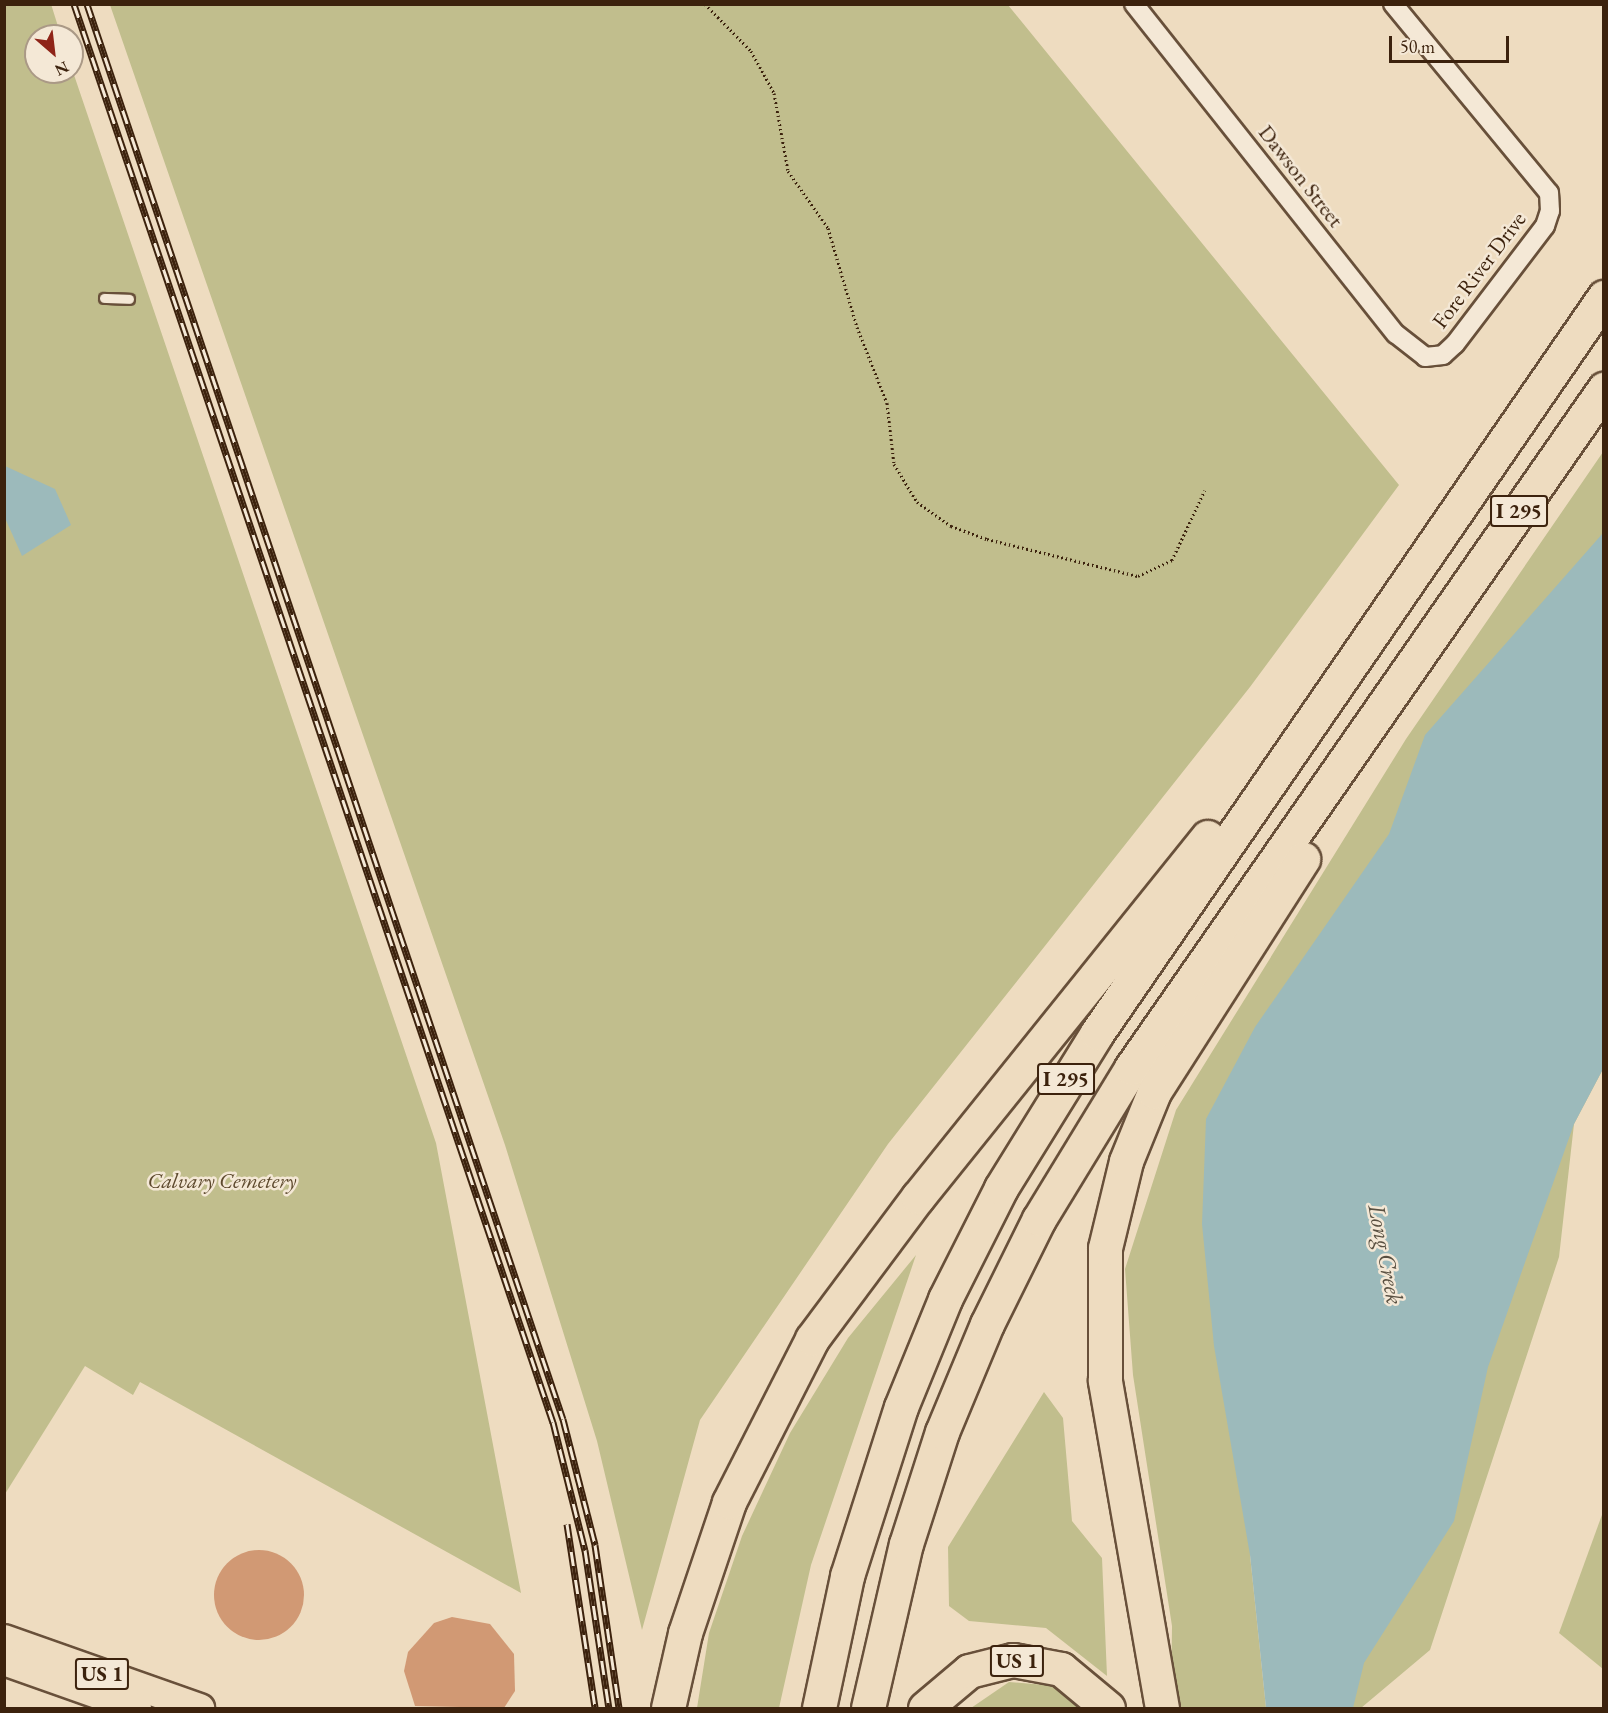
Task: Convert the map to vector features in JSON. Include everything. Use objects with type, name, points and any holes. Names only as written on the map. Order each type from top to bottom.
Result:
[{"type":"highway","name":"I 295","points":[[819,1708],[847,1576],[885,1451],[945,1299],[1001,1188],[1096,1033],[1604,297]]},
{"type":"highway","name":"I 295","points":[[868,1708],[906,1544],[942,1432],[987,1324],[1039,1220],[1131,1068],[1604,389]]},
{"type":"highway","points":[[668,1708],[685,1633],[729,1502],[812,1339],[1451,518]]},
{"type":"highway","points":[[1162,1708],[1102,1350],[1105,1248],[1116,1192],[1167,1068],[1385,734],[1421,673],[1435,633]]},
{"type":"highway","name":"US 1","points":[[925,1708],[969,1671],[1013,1660],[1046,1664],[1074,1676],[1108,1708]]},
{"type":"main road","name":"US 1","points":[[4,1639],[200,1708]]},
{"type":"main road","name":"US 1","points":[[4,1661],[137,1708]]},
{"type":"street","name":"Dawson Street","points":[[1134,4],[1396,334],[1425,357],[1443,355]]},
{"type":"street","name":"Fore River Drive","points":[[1394,4],[1549,193],[1550,211],[1510,274],[1443,355]]},
{"type":"lane","points":[[104,298],[129,299]]},
{"type":"path","points":[[705,4],[751,51],[774,93],[788,171],[828,228],[856,327],[886,403],[894,464],[916,502],[951,526],[987,538],[1138,576],[1172,560],[1205,490]]},
{"type":"green space","name":"Calvary Cemetery","points":[[51,4],[57,24],[24,24],[24,84],[77,84],[436,1143],[521,1593],[140,1382],[133,1395],[85,1366],[5,1494],[4,5]]},
{"type":"green space","points":[[110,5],[1008,5],[1399,485],[1250,687],[888,1144],[700,1420],[642,1630],[597,1441],[505,1145]]},
{"type":"green space","points":[[1603,452],[1603,755],[1250,1555],[1266,1708],[1171,1708],[1172,1626],[1133,1375],[1125,1269],[1176,1110],[1406,739]]},
{"type":"green space","points":[[1603,1069],[1574,1124],[1559,1257],[1430,1650],[1361,1708],[1349,1708],[1406,1250]]},
{"type":"green space","points":[[916,1255],[811,1565],[779,1708],[697,1708],[709,1633],[742,1536],[790,1433],[848,1338]]},
{"type":"green space","points":[[1044,1392],[1063,1418],[1072,1521],[1102,1558],[1107,1676],[1046,1628],[969,1621],[949,1606],[948,1547]]},
{"type":"green space","points":[[1603,1512],[1604,1669],[1559,1633]]},
{"type":"green space","points":[[1009,1682],[1057,1686],[1080,1708],[971,1708]]},
{"type":"water","points":[[5,466],[55,489],[71,525],[22,556],[5,518]]},
{"type":"water","name":"Long Creek","points":[[1603,533],[1603,1069],[1574,1124],[1488,1367],[1454,1521],[1364,1663],[1353,1708],[1266,1708],[1250,1555],[1214,1346],[1202,1224],[1206,1119],[1255,1027],[1389,834],[1425,735]]},
{"type":"building","points":[[259,1550],[276,1554],[291,1563],[300,1578],[304,1595],[300,1612],[291,1627],[276,1636],[259,1640],[242,1636],[227,1627],[218,1612],[214,1595],[218,1578],[227,1563],[242,1554]]},
{"type":"building","points":[[452,1617],[490,1624],[514,1654],[515,1691],[504,1708],[415,1706],[404,1671],[408,1652],[434,1623]]},
{"type":"railway","points":[[74,4],[553,1422],[585,1550],[609,1708]]},
{"type":"railway","points":[[87,4],[563,1419],[595,1545],[619,1708]]},
{"type":"railway","points":[[567,1524],[595,1708]]}]
